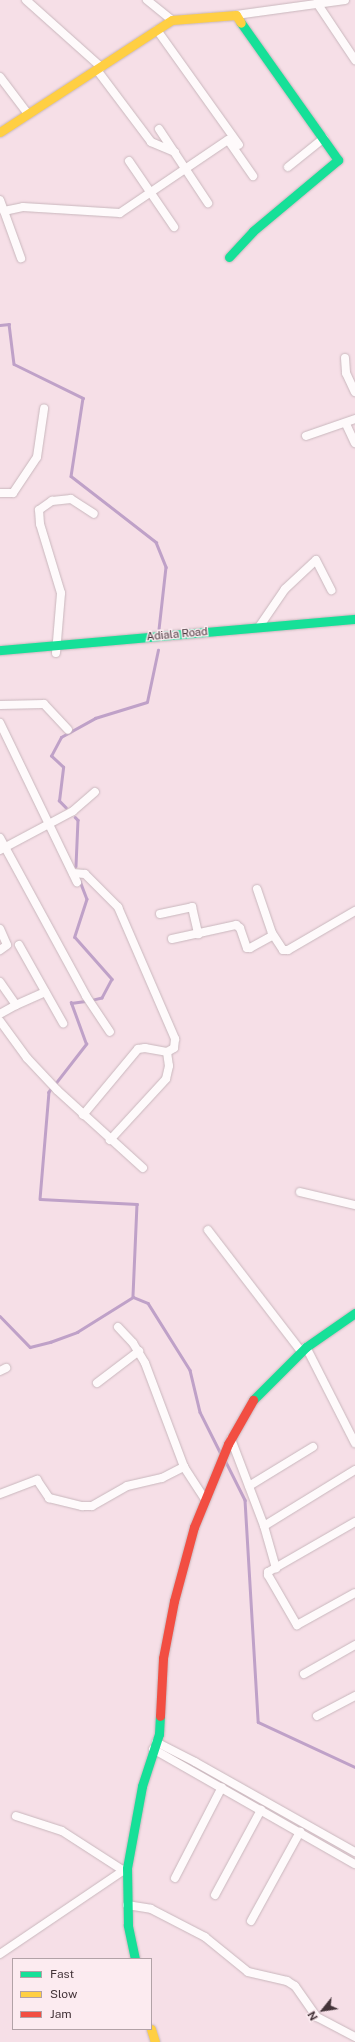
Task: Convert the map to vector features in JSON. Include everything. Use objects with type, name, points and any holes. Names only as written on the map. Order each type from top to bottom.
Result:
[{"type":"main road","points":[[0,132],[172,20],[236,15],[336,155],[336,164],[253,231],[229,257]]},
{"type":"main road","name":"Adiala Road","points":[[0,657],[56,649],[259,627],[355,619]]},
{"type":"main road","name":"Adiala Road","points":[[0,650],[56,649],[120,645],[355,627]]},
{"type":"main road","points":[[135,1958],[127,1905],[125,1869],[136,1813],[160,1730],[163,1658],[174,1600],[205,1499],[229,1441],[257,1394],[304,1349],[355,1313]]},
{"type":"main road","points":[[151,2030],[155,2042]]},
{"type":"street","points":[[26,0],[99,68],[151,142],[175,152]]},
{"type":"street","points":[[147,0],[172,20]]},
{"type":"street","points":[[236,15],[283,3],[316,4],[345,0]]},
{"type":"street","points":[[316,4],[355,60]]},
{"type":"street","points":[[157,30],[228,129],[244,154]]},
{"type":"street","points":[[0,77],[28,114]]},
{"type":"street","points":[[158,129],[187,169],[208,203]]},
{"type":"street","points":[[228,129],[228,140],[253,176]]},
{"type":"street","points":[[288,166],[324,138]]},
{"type":"street","points":[[4,211],[24,207],[120,212],[187,169],[228,140]]},
{"type":"street","points":[[128,161],[152,192],[174,227]]},
{"type":"street","points":[[0,200],[21,258]]},
{"type":"street","points":[[345,358],[346,373],[355,392]]},
{"type":"street","points":[[0,493],[12,493],[37,457],[44,409]]},
{"type":"street","points":[[306,436],[346,424],[355,419]]},
{"type":"street","points":[[346,424],[355,443]]},
{"type":"street","points":[[56,649],[61,593],[40,524],[39,510],[52,501],[71,499],[94,514]]},
{"type":"street","points":[[259,627],[285,589],[316,560],[331,590]]},
{"type":"street","points":[[0,705],[44,704],[68,730]]},
{"type":"street","points":[[0,723],[77,882]]},
{"type":"street","points":[[3,848],[73,811],[95,792]]},
{"type":"street","points":[[0,838],[3,848],[86,996],[110,1032]]},
{"type":"street","points":[[73,873],[84,874],[118,907],[175,1039],[174,1048],[167,1052],[145,1048],[138,1049],[82,1115]]},
{"type":"street","points":[[257,889],[273,935],[283,950],[288,950],[355,911]]},
{"type":"street","points":[[160,914],[192,907],[198,934]]},
{"type":"street","points":[[172,939],[238,926],[247,948],[273,935]]},
{"type":"street","points":[[0,929],[7,945],[0,950]]},
{"type":"street","points":[[19,945],[63,1022]]},
{"type":"street","points":[[0,982],[16,1004]]},
{"type":"street","points":[[0,1014],[16,1004],[45,992]]},
{"type":"street","points":[[0,1021],[27,1058],[82,1115],[143,1168]]},
{"type":"street","points":[[110,1140],[166,1079],[169,1066],[167,1052]]},
{"type":"street","points":[[300,1192],[355,1205]]},
{"type":"street","points":[[208,1230],[304,1349],[355,1443]]},
{"type":"street","points":[[118,1327],[139,1351],[152,1377],[162,1413],[184,1467],[205,1499]]},
{"type":"street","points":[[97,1383],[139,1351]]},
{"type":"street","points":[[229,1441],[249,1486],[264,1526],[276,1568]]},
{"type":"street","points":[[249,1486],[313,1447]]},
{"type":"street","points":[[0,1494],[37,1480],[49,1498],[82,1506],[92,1506],[127,1486],[162,1478],[184,1467]]},
{"type":"street","points":[[264,1526],[355,1470]]},
{"type":"street","points":[[355,1522],[268,1572],[268,1575],[296,1625],[355,1593]]},
{"type":"street","points":[[304,1674],[355,1646]]},
{"type":"street","points":[[317,1716],[355,1696]]},
{"type":"street","points":[[155,1746],[222,1787],[355,1864]]},
{"type":"street","points":[[155,1746],[196,1762],[355,1852]]},
{"type":"street","points":[[175,1878],[222,1787]]},
{"type":"street","points":[[215,1895],[261,1810]]},
{"type":"street","points":[[0,1954],[125,1869],[62,1831],[16,1816]]},
{"type":"street","points":[[251,1921],[300,1832]]},
{"type":"street","points":[[127,1905],[151,1909],[205,1937],[248,1972],[287,1981],[296,1986],[317,2017],[355,2037]]},
{"type":"waterway","points":[[0,325],[9,324],[14,364],[83,398],[71,476],[156,542],[166,567],[159,629]]},
{"type":"waterway","points":[[66,808],[59,801],[63,767],[51,756],[61,737],[95,718],[147,702],[158,650]]},
{"type":"waterway","points":[[75,817],[78,820],[76,866]]},
{"type":"waterway","points":[[80,881],[87,899],[75,937],[112,979],[102,998],[93,1000]]},
{"type":"waterway","points":[[55,1084],[86,1044],[71,1003],[85,1001]]},
{"type":"waterway","points":[[51,1089],[49,1092],[40,1199],[137,1204],[133,1297]]},
{"type":"waterway","points":[[0,1316],[30,1347],[50,1342],[77,1332],[133,1297],[148,1303],[190,1370],[200,1412],[220,1452]]},
{"type":"waterway","points":[[225,1460],[245,1500],[258,1722],[355,1767]]},
{"type":"traffic: fast","points":[[229,257],[253,231],[338,160],[241,23]]},
{"type":"traffic: fast","points":[[0,650],[355,619]]},
{"type":"traffic: fast","points":[[253,1400],[306,1347],[355,1313]]},
{"type":"traffic: fast","points":[[135,1958],[128,1925],[127,1868],[142,1786],[159,1734],[160,1716]]},
{"type":"traffic: slow","points":[[0,132],[172,20],[236,15],[241,23]]},
{"type":"traffic: slow","points":[[151,2030],[155,2042]]},
{"type":"traffic: jam","points":[[160,1716],[163,1658],[174,1601],[194,1527],[228,1444],[253,1400]]}]
